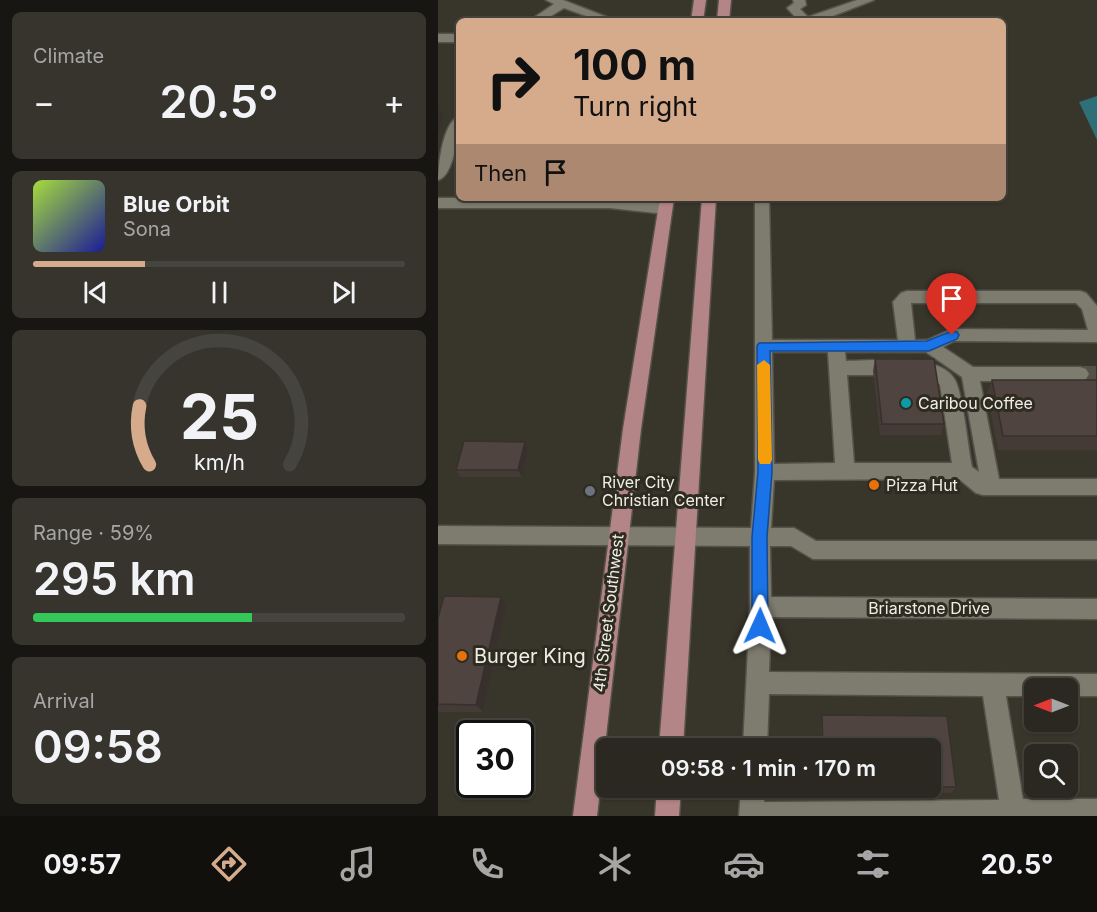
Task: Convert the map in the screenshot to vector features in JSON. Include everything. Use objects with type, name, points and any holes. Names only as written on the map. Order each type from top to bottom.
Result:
[{"type":"main road","points":[[697,18],[700,0]]},
{"type":"main road","points":[[723,18],[724,0]]},
{"type":"main road","points":[[672,738],[709,201]]},
{"type":"main road","name":"4th Street Southwest","points":[[585,816],[617,536],[644,333],[666,204]]},
{"type":"main road","points":[[667,816],[668,798]]},
{"type":"street","points":[[800,0],[800,5],[793,8],[804,18]]},
{"type":"street","points":[[816,18],[868,0]]},
{"type":"street","points":[[538,18],[557,2],[602,18]]},
{"type":"street","points":[[438,38],[456,38]]},
{"type":"street","points":[[438,176],[456,129]]},
{"type":"street","points":[[755,738],[760,537],[765,472],[762,201]]},
{"type":"street","points":[[438,203],[666,204]]},
{"type":"street","points":[[764,346],[836,346],[907,346],[929,346],[952,335],[1097,334],[1093,306],[1080,297],[907,297],[901,302],[907,346]]},
{"type":"street","points":[[836,346],[845,471]]},
{"type":"street","points":[[929,346],[970,374],[1080,374]]},
{"type":"street","points":[[838,368],[923,368],[938,372],[948,383],[963,471]]},
{"type":"street","points":[[970,374],[991,487]]},
{"type":"street","points":[[765,472],[963,471],[983,487],[1097,487]]},
{"type":"street","points":[[438,535],[794,537],[813,550],[1097,550]]},
{"type":"street","name":"Briarstone Drive","points":[[760,607],[1097,609]]},
{"type":"street","points":[[758,683],[1097,685]]},
{"type":"street","points":[[993,684],[1013,812]]},
{"type":"street","points":[[752,798],[751,815],[1097,811]]},
{"type":"water","points":[[1097,96],[1097,140],[1079,102]]},
{"type":"building","name":"Caribou Coffee","points":[[875,359],[934,359],[944,424],[882,424]]},
{"type":"building","points":[[992,380],[1097,380],[1097,436],[1003,436]]},
{"type":"building","points":[[464,441],[525,442],[518,470],[456,470]]},
{"type":"building","points":[[444,596],[501,597],[476,705],[438,704],[438,618]]},
{"type":"building","points":[[822,715],[947,716],[956,787],[941,787],[941,738],[823,738]]},
{"type":"tunnel","points":[[1080,374],[1097,374]]},
{"type":"slow traffic","points":[[764,365],[765,460]]},
{"type":"place","name":"Caribou Coffee","points":[[906,403]]},
{"type":"place","name":"Pizza Hut","points":[[874,485]]},
{"type":"place","name":"River City Christian Center","points":[[590,491]]},
{"type":"place","name":"Burger King","points":[[462,656]]},
{"type":"route","points":[[760,626],[760,537],[765,472],[764,346],[929,346],[952,335]]}]
